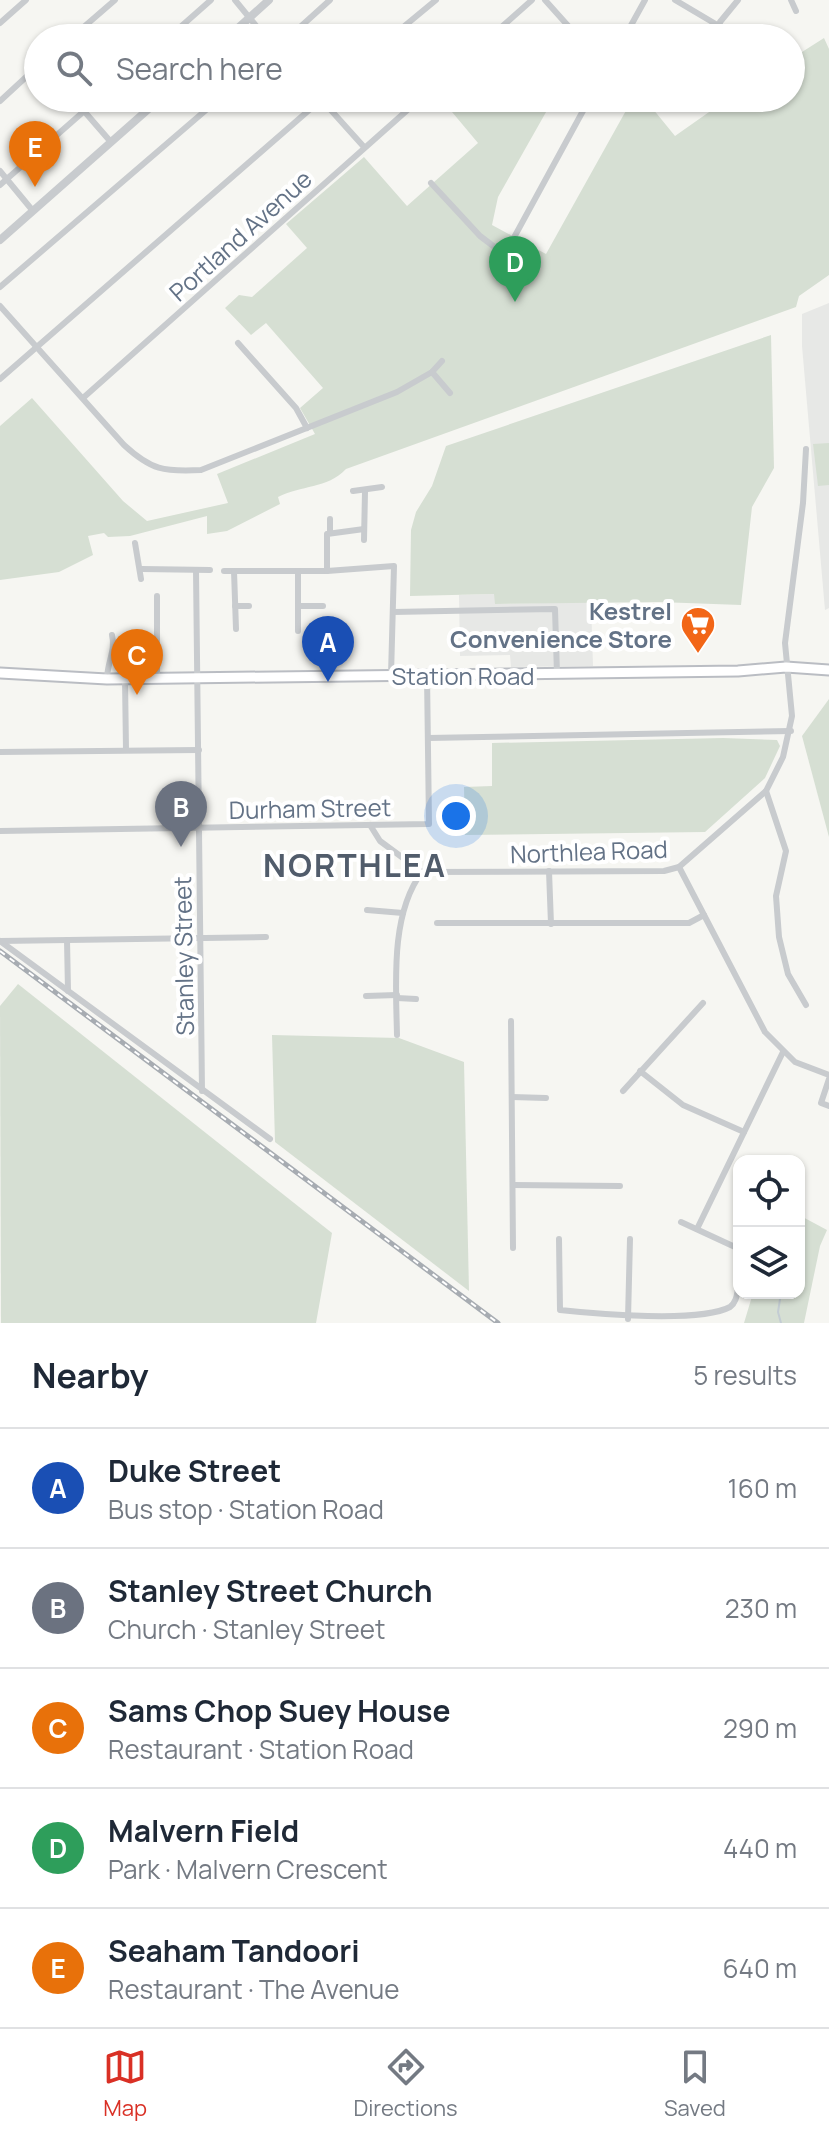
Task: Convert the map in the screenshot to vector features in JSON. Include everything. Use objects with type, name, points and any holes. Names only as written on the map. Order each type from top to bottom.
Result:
[{"type":"main road","name":"Station Road","points":[[0,673],[125,679],[557,674],[786,667],[829,670]]},
{"type":"street","points":[[0,23],[26,0]]},
{"type":"street","points":[[87,24],[115,0]]},
{"type":"street","points":[[184,24],[211,0]]},
{"type":"street","points":[[235,0],[254,24]]},
{"type":"street","points":[[242,24],[269,0]]},
{"type":"street","points":[[303,24],[330,0]]},
{"type":"street","points":[[407,24],[436,0]]},
{"type":"street","points":[[505,24],[532,0]]},
{"type":"street","points":[[545,0],[566,24]]},
{"type":"street","points":[[632,24],[645,0]]},
{"type":"street","points":[[675,0],[716,24]]},
{"type":"street","points":[[720,24],[738,0]]},
{"type":"street","points":[[796,11],[792,2],[801,0]]},
{"type":"street","points":[[0,101],[24,79]]},
{"type":"street","points":[[0,185],[83,112]]},
{"type":"street","points":[[85,112],[110,141]]},
{"type":"street","points":[[0,240],[144,112]]},
{"type":"street","points":[[0,287],[204,112]]},
{"type":"street","points":[[0,379],[307,112]]},
{"type":"street","points":[[333,112],[364,147]]},
{"type":"street","name":"Portland Avenue","points":[[83,398],[405,112]]},
{"type":"street","points":[[499,265],[582,112]]},
{"type":"street","points":[[0,171],[33,211]]},
{"type":"street","points":[[431,183],[480,236],[505,255]]},
{"type":"street","points":[[0,306],[144,463],[169,472],[201,470],[397,392],[432,372],[442,361]]},
{"type":"street","points":[[238,343],[296,408],[307,428]]},
{"type":"street","points":[[432,372],[450,393]]},
{"type":"street","name":"Northlea Road","points":[[422,872],[664,871],[679,867],[766,791],[791,731],[785,643],[803,503],[806,449]]},
{"type":"street","points":[[353,491],[365,492],[382,487]]},
{"type":"street","points":[[364,540],[365,492]]},
{"type":"street","points":[[327,571],[326,538],[330,531],[330,519]]},
{"type":"street","points":[[330,531],[364,529]]},
{"type":"street","points":[[135,543],[142,569],[141,579]]},
{"type":"street","points":[[224,571],[327,571],[394,566],[391,675]]},
{"type":"street","points":[[142,569],[210,570]]},
{"type":"street","name":"Stanley Street","points":[[196,570],[202,1091]]},
{"type":"street","points":[[234,571],[236,629]]},
{"type":"street","points":[[298,571],[298,631]]},
{"type":"street","points":[[157,596],[157,678]]},
{"type":"street","points":[[235,606],[249,606]]},
{"type":"street","points":[[298,606],[323,606]]},
{"type":"street","points":[[393,612],[555,609],[557,674]]},
{"type":"street","points":[[107,679],[107,663],[114,645],[112,635]]},
{"type":"street","points":[[427,675],[428,738],[791,731]]},
{"type":"street","points":[[125,679],[126,750]]},
{"type":"street","name":"Durham Street","points":[[0,831],[429,824],[428,738]]},
{"type":"street","points":[[0,752],[199,750]]},
{"type":"street","points":[[766,791],[786,851],[776,896],[779,937],[788,974],[806,1005]]},
{"type":"street","points":[[370,825],[380,841],[422,872],[414,883],[403,913],[397,1035]]},
{"type":"street","points":[[679,867],[765,1032],[795,1062],[829,1077],[821,1103],[829,1106]]},
{"type":"street","points":[[549,871],[551,924]]},
{"type":"street","points":[[367,910],[403,913]]},
{"type":"street","points":[[437,923],[689,923],[704,915]]},
{"type":"street","points":[[0,941],[266,937]]},
{"type":"street","points":[[67,940],[68,991]]},
{"type":"street","points":[[0,941],[270,1139]]},
{"type":"street","points":[[366,996],[416,999]]},
{"type":"street","points":[[623,1091],[703,1003]]},
{"type":"street","points":[[511,1021],[513,1248]]},
{"type":"street","points":[[697,1229],[783,1052]]},
{"type":"street","points":[[640,1071],[683,1105],[744,1132]]},
{"type":"street","points":[[512,1097],[546,1098]]},
{"type":"street","points":[[513,1185],[620,1186]]},
{"type":"street","points":[[681,1222],[733,1246]]},
{"type":"street","points":[[559,1239],[560,1310],[628,1319],[678,1317],[728,1309],[736,1299]]},
{"type":"street","points":[[628,1319],[630,1239]]},
{"type":"shaded area","points":[[824,38],[829,49],[829,275],[799,296],[796,307],[346,469],[331,480],[278,497],[280,504],[227,531],[207,534],[207,516],[130,536],[108,537],[104,533],[88,536],[93,555],[59,572],[0,580],[0,426],[32,398],[123,501],[147,521],[228,503],[217,474],[315,434],[300,408],[323,388],[266,323],[251,335],[225,308],[239,295],[252,297],[307,248],[286,224],[364,157],[407,206],[478,143],[452,112],[546,112],[498,197],[492,225],[546,254],[625,112],[655,112],[675,136],[709,112],[805,112],[805,50]]},
{"type":"shaded area","points":[[829,303],[829,608],[825,610],[802,346],[802,314]]},
{"type":"shaded area","points":[[771,335],[774,468],[752,507],[741,605],[659,602],[495,604],[494,594],[410,596],[411,530],[416,512],[432,486],[446,446]]},
{"type":"shaded area","points":[[829,443],[829,485],[818,486],[813,444]]},
{"type":"shaded area","points":[[495,594],[496,604],[591,602],[593,666],[511,667],[510,655],[460,656],[459,595]]},
{"type":"shaded area","points":[[829,699],[829,837],[802,736]]},
{"type":"shaded area","points":[[723,738],[777,740],[780,746],[765,778],[705,832],[465,835],[464,787],[492,786],[492,743]]},
{"type":"shaded area","points":[[18,984],[332,1233],[316,1323],[1,1323],[0,1006]]},
{"type":"shaded area","points":[[272,1035],[399,1038],[464,1062],[469,1291],[275,1142]]},
{"type":"shaded area","points":[[805,1218],[827,1230],[820,1246],[804,1323],[744,1323],[751,1299],[805,1299]]},
{"type":"waterway","points":[[780,1299],[778,1312],[781,1323]]},
{"type":"railway","points":[[0,951],[498,1323]]},
{"type":"place","name":"Seaham Tandoori","points":[[35,187]]},
{"type":"place","name":"Malvern Field","points":[[515,302]]},
{"type":"place","name":"Kestrel Convenience Store","points":[[698,655]]},
{"type":"place","name":"Duke Street","points":[[328,682]]},
{"type":"place","name":"Sams Chop Suey House","points":[[137,695]]},
{"type":"place","name":"Stanley Street Church","points":[[181,847]]},
{"type":"district","name":"NORTHLEA","points":[[355,865]]}]
